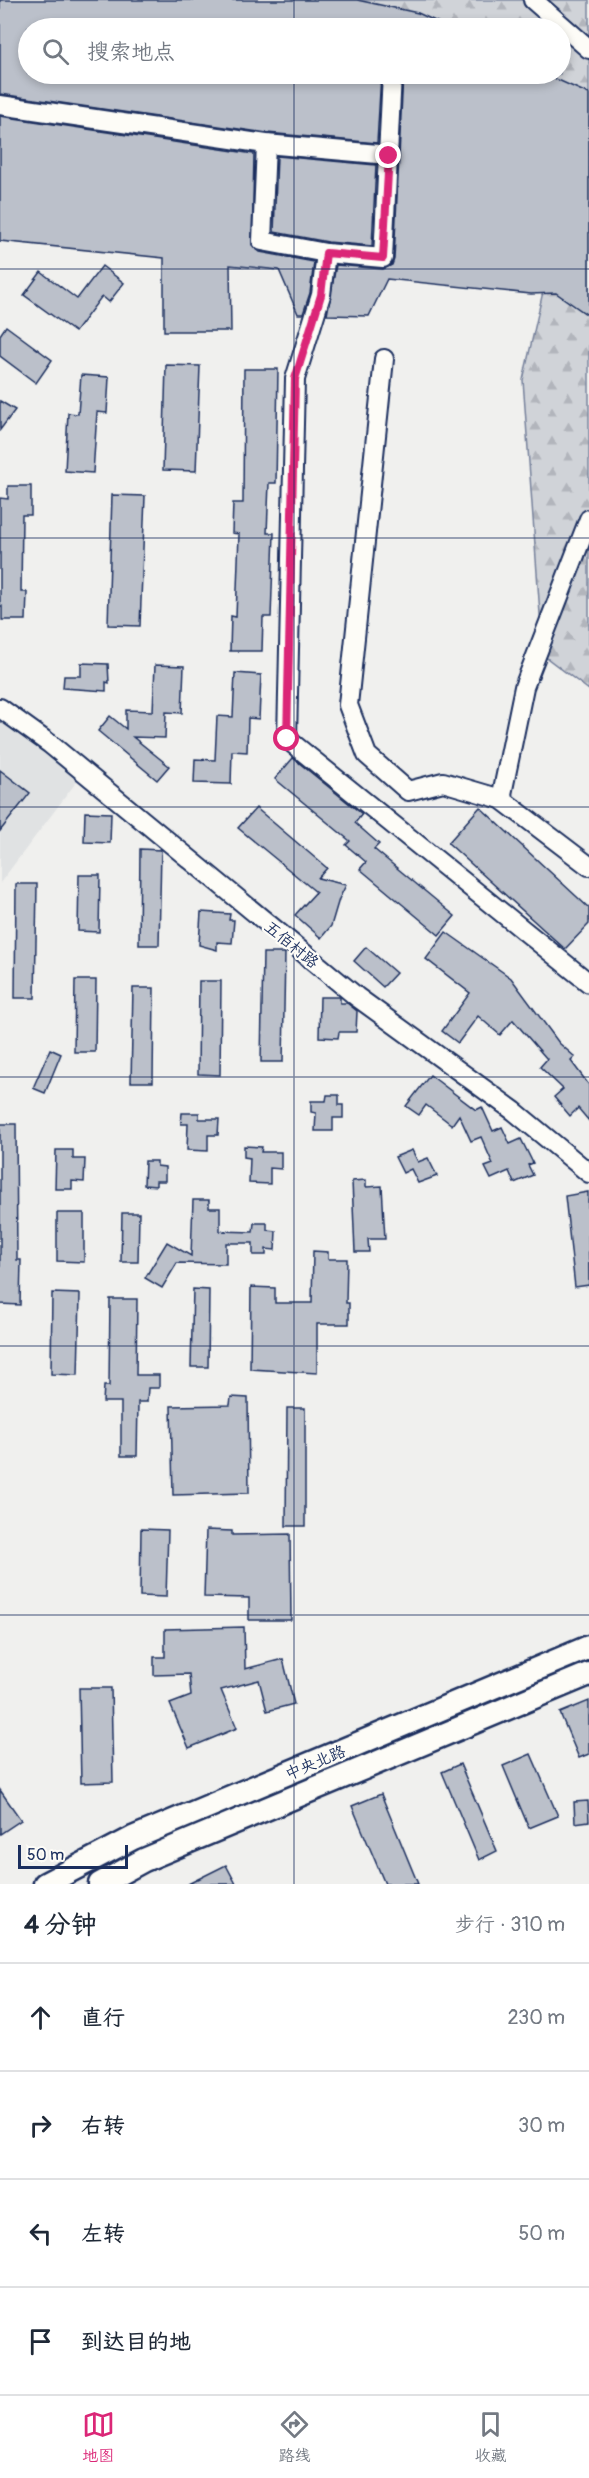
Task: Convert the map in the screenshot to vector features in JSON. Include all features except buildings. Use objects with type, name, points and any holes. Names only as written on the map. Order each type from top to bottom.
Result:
[{"type":"main road","name":"中央北路","points":[[45,1884],[133,1838],[589,1647]]},
{"type":"main road","name":"中央北路","points":[[100,1884],[144,1860],[589,1674]]},
{"type":"street","points":[[533,0],[554,18]]},
{"type":"street","points":[[571,33],[589,49]]},
{"type":"street","points":[[266,144],[262,241],[326,253],[383,258],[392,84]]},
{"type":"street","points":[[0,105],[266,144],[389,156]]},
{"type":"street","points":[[326,253],[321,295],[295,379],[287,739],[589,983]]},
{"type":"street","points":[[384,359],[348,705],[367,755],[408,790],[443,782],[501,799],[589,866]]},
{"type":"street","points":[[501,799],[524,687],[589,519]]},
{"type":"street","name":"五佰村路","points":[[0,708],[50,744],[357,997],[514,1112],[589,1173]]},
{"type":"shaded area","points":[[0,711],[81,776],[0,883]]},
{"type":"green space","points":[[300,0],[589,0],[589,690],[543,655],[523,380],[583,115],[506,84],[571,84],[571,18],[345,18]]},
{"type":"route","points":[[287,739],[295,379],[321,295],[326,253],[383,258],[389,156]]}]
